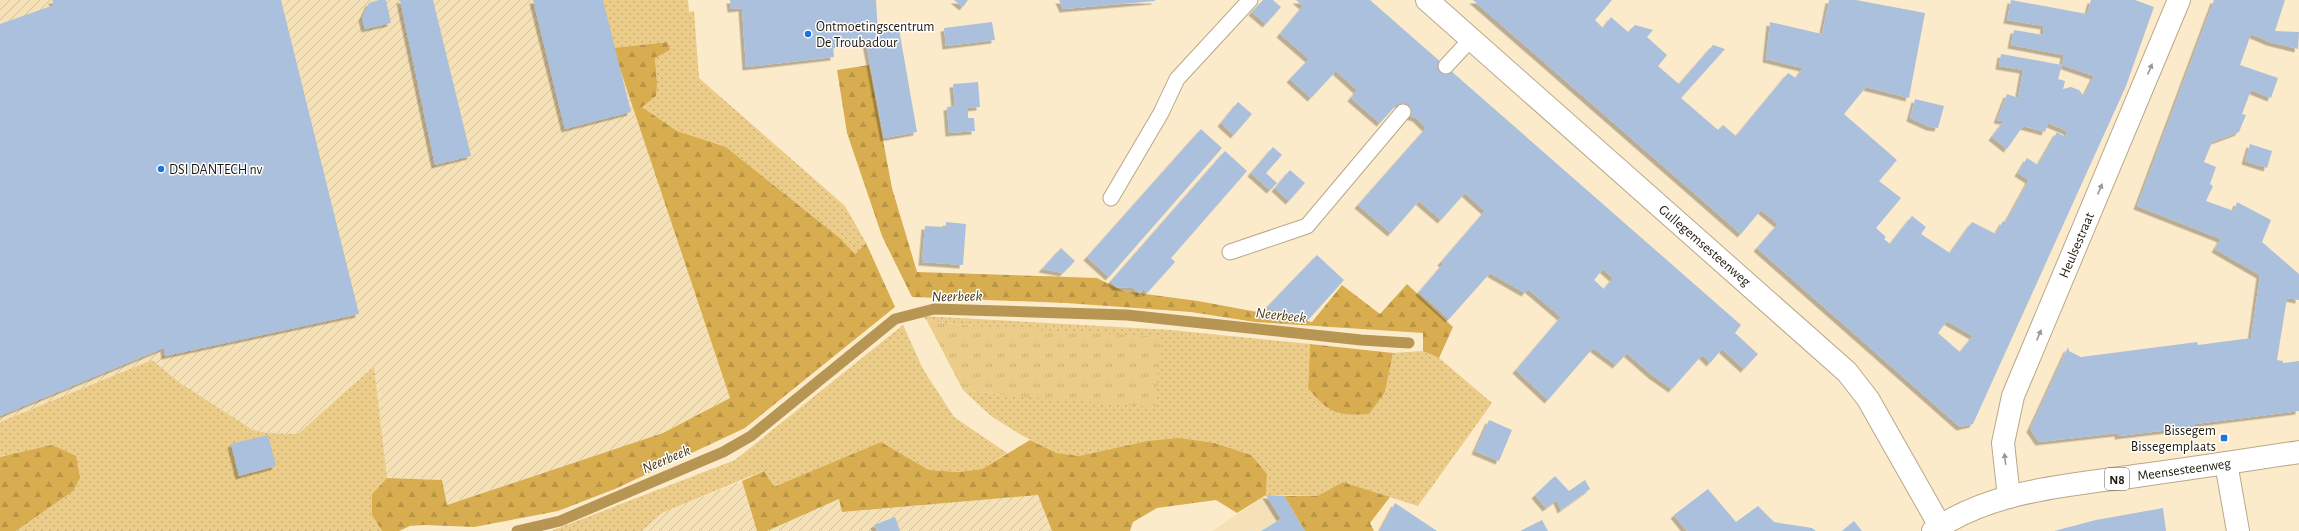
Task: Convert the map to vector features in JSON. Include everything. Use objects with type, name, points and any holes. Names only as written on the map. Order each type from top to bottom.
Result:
[{"type":"street","name":"Gullegemsesteenweg","points":[[1427,0],[1847,372],[1868,399],[1937,528]]},
{"type":"street","name":"Heulsestraat","points":[[2010,497],[2003,443],[2013,396],[2179,0]]},
{"type":"street","name":"Meensesteenweg","points":[[1937,528],[1970,510],[2010,497],[2073,485],[2299,452]]},
{"type":"street","points":[[2226,463],[2238,531]]},
{"type":"lane","points":[[1111,198],[1161,113],[1177,79],[1250,0]]},
{"type":"lane","points":[[1446,66],[1471,39]]},
{"type":"lane","points":[[1230,252],[1307,226],[1403,112]]},
{"type":"shaded area","points":[[0,0],[601,0],[613,48],[730,398],[663,433],[447,505],[442,480],[387,478],[374,366],[298,434],[267,433],[253,430],[180,383],[152,360],[0,422]]},
{"type":"shaded area","points":[[742,481],[757,531],[642,531],[662,513]]},
{"type":"shaded area","points":[[1038,495],[1052,531],[767,531],[839,499],[842,512]]},
{"type":"shaded area","points":[[1266,495],[1284,496],[1305,531],[1212,531]]},
{"type":"green space","points":[[601,0],[688,0],[689,12],[694,11],[699,78],[845,206],[866,243],[855,254],[841,239],[726,147],[677,131],[642,107],[657,82],[655,58],[669,50],[666,42],[613,48]]},
{"type":"green space","points":[[667,42],[670,50],[655,58],[657,82],[656,96],[642,107],[677,131],[726,147],[841,239],[855,254],[866,243],[895,307],[745,428],[615,489],[558,511],[474,527],[424,525],[410,526],[399,531],[382,531],[372,515],[372,494],[387,478],[442,480],[447,505],[663,433],[730,398],[613,48]]},
{"type":"green space","points":[[869,65],[892,188],[917,272],[1097,278],[1123,291],[1198,301],[1312,322],[1342,285],[1380,314],[1407,284],[1453,327],[1439,358],[1423,351],[1423,333],[1255,322],[1191,312],[1066,303],[912,297],[882,236],[847,133],[837,70]]},
{"type":"green space","points":[[923,316],[1171,330],[1310,344],[1308,388],[1385,392],[1393,353],[1423,351],[1439,358],[1492,403],[1418,506],[1343,482],[1317,496],[1266,495],[1267,474],[1113,449],[1079,456],[1057,453],[1021,435],[991,416],[963,390],[1003,395],[974,326],[927,321]]},
{"type":"green space","points":[[927,321],[974,326],[1160,337],[1156,407],[1004,395],[963,390]]},
{"type":"green space","points":[[903,325],[923,369],[954,417],[1007,453],[982,469],[958,472],[929,470],[881,442],[774,488],[763,471],[662,513],[642,531],[551,531],[735,460]]},
{"type":"green space","points":[[1310,344],[1393,353],[1385,392],[1369,414],[1348,414],[1334,411],[1322,403],[1308,388]]},
{"type":"green space","points":[[152,360],[180,383],[253,430],[267,433],[298,434],[374,366],[387,478],[372,494],[372,515],[382,531],[16,531],[52,506],[4,455],[0,457],[0,422]]},
{"type":"green space","points":[[1179,438],[1214,443],[1251,455],[1267,474],[1266,495],[1237,513],[1216,500],[1157,508],[1133,522],[1130,531],[1052,531],[1038,495],[842,512],[839,499],[767,531],[757,531],[742,481],[764,471],[774,487],[881,442],[929,470],[958,472],[982,469],[1030,440],[1057,453],[1079,456],[1148,441]]},
{"type":"green space","points":[[52,445],[76,456],[80,478],[73,491],[16,531],[0,531],[0,457]]},
{"type":"green space","points":[[1343,482],[1390,497],[1370,523],[1374,531],[1305,531],[1284,496],[1317,496]]},
{"type":"building","name":"DSI DANTECH nv","points":[[52,0],[281,0],[359,314],[165,356],[164,348],[0,416],[0,24],[54,5]]},
{"type":"building","points":[[379,0],[386,0],[391,23],[365,29],[362,18],[369,3]]},
{"type":"building","points":[[400,0],[433,0],[471,156],[435,165]]},
{"type":"building","points":[[533,0],[603,0],[631,112],[565,129]]},
{"type":"building","name":"Ontmoetingscentrum De Troubadour","points":[[730,0],[876,0],[878,33],[899,29],[917,132],[884,138],[866,42],[833,45],[834,57],[746,67],[742,8],[731,9]]},
{"type":"building","points":[[954,0],[968,0],[963,7]]},
{"type":"building","points":[[1059,0],[1155,0],[1155,1],[1063,9]]},
{"type":"building","points":[[1263,0],[1273,0],[1281,7],[1266,24],[1252,12]]},
{"type":"building","points":[[1296,0],[1370,0],[1741,325],[1735,333],[1758,354],[1744,369],[1722,349],[1710,363],[1702,355],[1672,389],[1652,375],[1627,353],[1616,365],[1593,348],[1548,400],[1516,370],[1561,317],[1528,289],[1525,293],[1490,273],[1449,319],[1419,292],[1443,264],[1441,262],[1485,211],[1465,193],[1441,220],[1419,201],[1391,233],[1358,205],[1426,128],[1416,118],[1409,116],[1401,110],[1398,103],[1380,123],[1351,98],[1357,90],[1336,71],[1311,98],[1290,79],[1309,59],[1280,34],[1303,6]],"holes":[[[1603,269],[1613,278],[1604,289],[1594,280]]]},
{"type":"building","points":[[1473,0],[1612,0],[1595,20],[1603,28],[1611,17],[1628,32],[1635,25],[1653,30],[1647,37],[1667,55],[1658,66],[1679,84],[1713,45],[1725,49],[1681,98],[1718,130],[1723,125],[1736,136],[1788,73],[1796,78],[1803,68],[1766,59],[1770,22],[1822,34],[1829,0],[1856,0],[1925,13],[1909,98],[1866,87],[1844,114],[1897,160],[1879,181],[1901,198],[1876,228],[1886,237],[1884,239],[1890,244],[1912,216],[1926,227],[1921,234],[1950,253],[1972,222],[1996,234],[2003,221],[2006,222],[2029,180],[2018,173],[2027,158],[2038,165],[2057,132],[2065,137],[2067,131],[2048,123],[2045,132],[2023,126],[2007,149],[1992,137],[2004,121],[1997,120],[2007,94],[2018,98],[2023,70],[1999,66],[2001,54],[2062,65],[2064,55],[2011,45],[2014,30],[2043,35],[2044,26],[2007,20],[2011,0],[2087,14],[2091,0],[2135,0],[2154,7],[2126,86],[1973,424],[1960,427],[1757,248],[1778,224],[1761,210],[1741,234]],"holes":[[[2062,65],[2094,76],[2084,96],[2079,90],[2071,87],[2063,89],[2065,81],[2058,79]],[[1947,321],[1973,336],[1960,352],[1938,333]]]},
{"type":"building","points":[[2214,0],[2285,0],[2275,31],[2299,32],[2298,49],[2270,42],[2251,34],[2240,65],[2278,78],[2271,98],[2251,90],[2242,114],[2246,115],[2239,132],[2212,142],[2204,162],[2216,167],[2210,184],[2213,186],[2206,201],[2234,211],[2237,202],[2271,220],[2262,242],[2299,274],[2299,300],[2287,298],[2277,360],[2283,361],[2283,363],[2299,361],[2299,411],[2195,424],[2195,427],[2118,436],[2118,433],[2039,442],[2030,429],[2068,347],[2069,351],[2081,357],[2197,342],[2198,345],[2251,338],[2260,275],[2215,249],[2221,239],[2137,206]]},
{"type":"building","points":[[992,22],[995,40],[946,46],[944,28]]},
{"type":"building","points":[[978,82],[980,107],[968,108],[968,118],[974,118],[975,131],[949,133],[947,107],[955,106],[953,84]]},
{"type":"building","points":[[1915,99],[1944,106],[1938,128],[1930,127],[1910,118]]},
{"type":"building","points":[[1238,102],[1252,114],[1234,135],[1221,123]]},
{"type":"building","points":[[1201,129],[1222,148],[1109,277],[1087,257]]},
{"type":"building","points":[[2250,144],[2272,151],[2267,168],[2245,161]]},
{"type":"building","points":[[1273,147],[1282,155],[1266,173],[1277,183],[1270,190],[1251,173]]},
{"type":"building","points":[[1225,151],[1247,171],[1171,258],[1175,262],[1147,293],[1143,289],[1140,293],[1133,288],[1116,287],[1111,281]]},
{"type":"building","points":[[1290,170],[1305,183],[1289,201],[1275,188]]},
{"type":"building","points":[[946,222],[966,224],[963,265],[922,262],[925,226],[946,227]]},
{"type":"building","points":[[1061,248],[1075,261],[1063,273],[1042,269]]},
{"type":"building","points":[[1317,255],[1344,280],[1309,319],[1266,308]]},
{"type":"building","points":[[1489,420],[1512,430],[1499,461],[1475,451]]},
{"type":"building","points":[[268,435],[276,466],[239,476],[231,444]]},
{"type":"building","points":[[1555,476],[1569,491],[1585,480],[1590,489],[1561,510],[1557,500],[1546,508],[1535,495]]},
{"type":"building","points":[[1708,489],[1736,522],[1758,506],[1774,522],[1812,528],[1816,531],[1687,531],[1674,515]]},
{"type":"building","points":[[1266,495],[1284,496],[1305,531],[1261,531],[1281,519]]},
{"type":"building","points":[[1395,503],[1437,531],[1380,531]]},
{"type":"building","points":[[2163,508],[2166,531],[2054,531],[2096,520]]},
{"type":"building","points":[[895,517],[900,531],[877,531],[874,525]]},
{"type":"building","points":[[1542,520],[1548,531],[1520,531]]},
{"type":"building","points":[[1854,521],[1862,531],[1842,531]]},
{"type":"waterway","name":"Neerbeek","points":[[517,531],[560,521],[723,452],[751,436],[895,319],[934,309],[1127,315],[1361,340],[1409,343]]},
{"type":"place","name":"Ontmoetingscentrum De Troubadour","points":[[808,34]]},
{"type":"place","name":"DSI DANTECH nv","points":[[161,169]]},
{"type":"place","name":"Bissegem Bissegemplaats","points":[[2224,438]]}]
